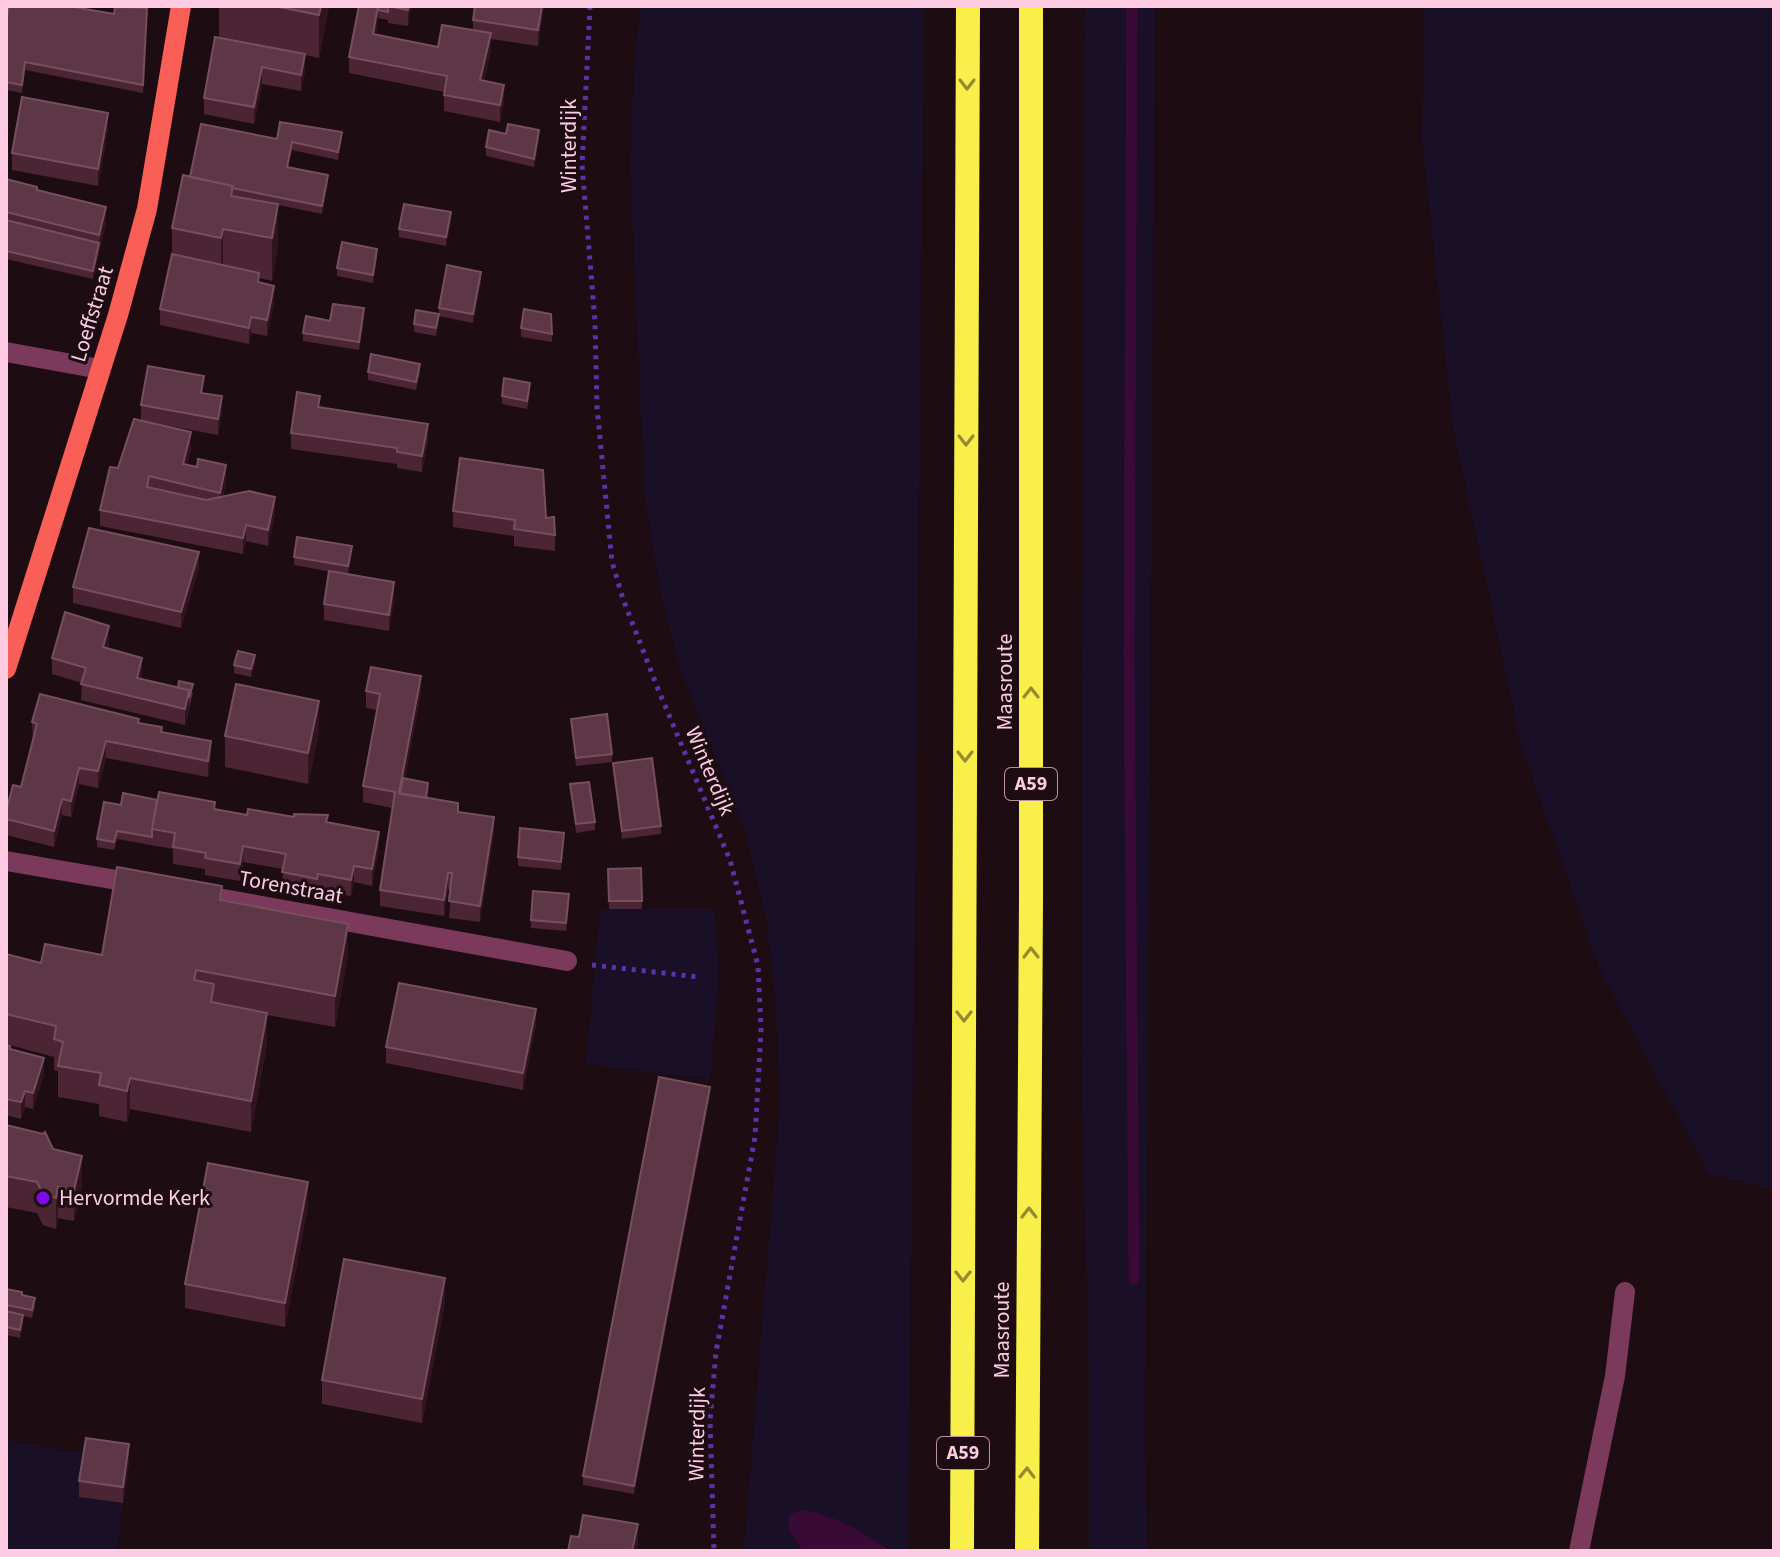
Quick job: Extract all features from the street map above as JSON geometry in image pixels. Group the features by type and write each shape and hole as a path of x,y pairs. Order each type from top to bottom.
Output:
{"highway":[{"name":"Maasroute","path":"962,1551 968,6"},
{"name":"Maasroute","path":"1027,1551 1031,6"}],"main road":[{"name":"Loeffstraat","path":"6,669 12,628 118,315 147,209 181,6"}],"street":[{"path":"6,352 100,369"},
{"name":"Torenstraat","path":"6,861 567,961"},
{"path":"1579,1551 1615,1376 1625,1292"}],"path":[{"name":"Winterdijk","path":"590,6 582,165 596,336 597,407 612,562 658,689 730,860 758,966 761,1031 755,1137 716,1352 710,1421 714,1551"},
{"path":"567,961 698,977"}],"shaded area":[{"path":"641,6 924,6 908,1551 887,1547 823,1514 796,1544 802,1551 744,1551 780,1104 776,1009 767,922 746,834 682,673 662,601 645,499 630,166 635,57"},
{"path":"1085,6 1155,6 1145,1433 1147,1551 1089,1551 1089,1373 1081,1052"},
{"path":"1424,6 1774,6 1774,1189 1709,1174 1600,970 1521,744 1453,427 1422,138"},
{"path":"714,909 719,975 710,1080 586,1064 600,910"},
{"path":"6,1440 86,1454 79,1497 123,1503 117,1551 6,1551"},
{"path":"804,1510 839,1521 891,1551 802,1551 788,1528 790,1514"}],"building":[{"path":"9,6 68,6 114,14 115,7 147,8 143,85 25,62 22,85 6,82 6,21"},
{"path":"274,6 321,6 319,15"},
{"path":"359,6 378,6 373,34 438,47 442,25 491,33 480,80 504,85 500,105 444,95 447,76 349,57"},
{"path":"378,6 388,6 388,12 378,10"},
{"path":"475,6 542,6 538,30 473,20"},
{"path":"215,37 305,54 301,75 262,67 254,107 204,98"},
{"path":"22,97 108,113 98,169 12,153"},
{"path":"280,122 342,132 338,152 292,142 287,167 328,175 322,206 190,177 201,124 277,139"},
{"path":"508,124 539,130 534,159 486,147 489,130 506,134"},
{"path":"183,175 233,186 231,196 278,204 272,238 223,229 221,238 172,228"},
{"path":"6,179 106,207 99,235 6,212"},
{"path":"404,204 451,212 446,237 399,229"},
{"path":"6,220 99,243 93,271 6,251"},
{"path":"342,242 377,249 373,275 337,268"},
{"path":"172,254 259,273 258,282 274,286 267,320 251,317 249,328 160,309"},
{"path":"447,265 481,272 473,314 439,308"},
{"path":"333,304 364,308 359,342 303,333 306,316 330,321"},
{"path":"524,309 551,314 552,334 521,328"},
{"path":"416,310 439,314 436,328 414,324"},
{"path":"371,354 420,364 416,382 368,372"},
{"path":"148,366 204,376 201,393 222,396 218,419 141,405"},
{"path":"504,378 530,383 527,401 502,396"},
{"path":"297,392 320,396 318,407 428,424 422,456 397,452 397,448 291,433"},
{"path":"134,419 191,432 183,464 197,467 198,459 226,465 220,493 149,476 147,487 206,500 249,491 275,497 268,530 246,525 243,538 100,510 110,467 118,468"},
{"path":"460,458 543,470 546,518 554,517 555,535 514,529 515,520 453,511"},
{"path":"89,528 199,552 181,612 73,587"},
{"path":"297,537 352,546 348,566 294,557"},
{"path":"329,571 394,582 389,615 324,604"},
{"path":"65,612 109,626 103,647 142,658 137,678 189,690 185,709 81,684 86,668 52,658"},
{"path":"238,651 255,655 251,669 234,665"},
{"path":"371,667 421,676 399,793 458,803 458,812 494,817 480,906 449,901 452,873 448,873 444,900 380,890 395,792 363,786 380,694 366,691"},
{"path":"179,681 193,684 189,698 189,690 178,688"},
{"path":"236,684 319,701 308,753 225,736"},
{"path":"40,694 139,719 138,723 162,727 161,732 211,741 208,761 106,741 98,771 79,768 71,801 62,799 54,831 6,819 13,785 21,787 37,724 32,722"},
{"path":"607,714 612,754 576,758 571,719"},
{"path":"652,758 661,826 622,831 613,763"},
{"path":"403,778 428,783 426,798 400,794"},
{"path":"589,782 595,822 576,824 570,784"},
{"path":"159,792 215,802 214,809 247,815 248,809 294,817 294,814 328,815 326,822 379,832 372,869 354,866 351,880 318,874 317,879 282,872 286,854 243,846 240,864 205,858 206,853 173,847 175,833 152,829"},
{"path":"123,793 157,800 152,837 117,831 114,842 97,839 104,802 121,805"},
{"path":"520,828 564,833 561,862 518,857"},
{"path":"117,867 222,886 220,900 348,924 335,996 196,970 194,980 214,984 211,1002 267,1013 251,1101 130,1078 127,1091 99,1085 101,1073 58,1066 63,1042 54,1039 56,1026 6,1014 6,954 41,963 45,944 102,955"},
{"path":"641,868 642,901 609,901 608,869"},
{"path":"533,891 569,894 566,923 531,920"},
{"path":"399,983 536,1009 523,1073 386,1047"},
{"path":"6,1045 10,1049 44,1058 33,1093 25,1091 21,1102 6,1099"},
{"path":"659,1077 710,1087 634,1486 583,1476"},
{"path":"6,1125 45,1132 53,1149 82,1156 74,1190 58,1187 56,1198 43,1194 37,1182 6,1176"},
{"path":"208,1163 308,1182 285,1303 185,1284"},
{"path":"344,1259 445,1278 422,1399 322,1380"},
{"path":"6,1289 35,1298 32,1310 6,1305"},
{"path":"6,1311 23,1315 20,1330 7,1327 6,1334"},
{"path":"86,1438 129,1444 123,1487 79,1481"},
{"path":"583,1515 638,1524 632,1551 568,1551 571,1536 579,1537"}],"waterway":[{"path":"1132,6 1129,655 1134,1279"}],"place":[{"name":"Hervormde Kerk","path":"43,1198"}]}
